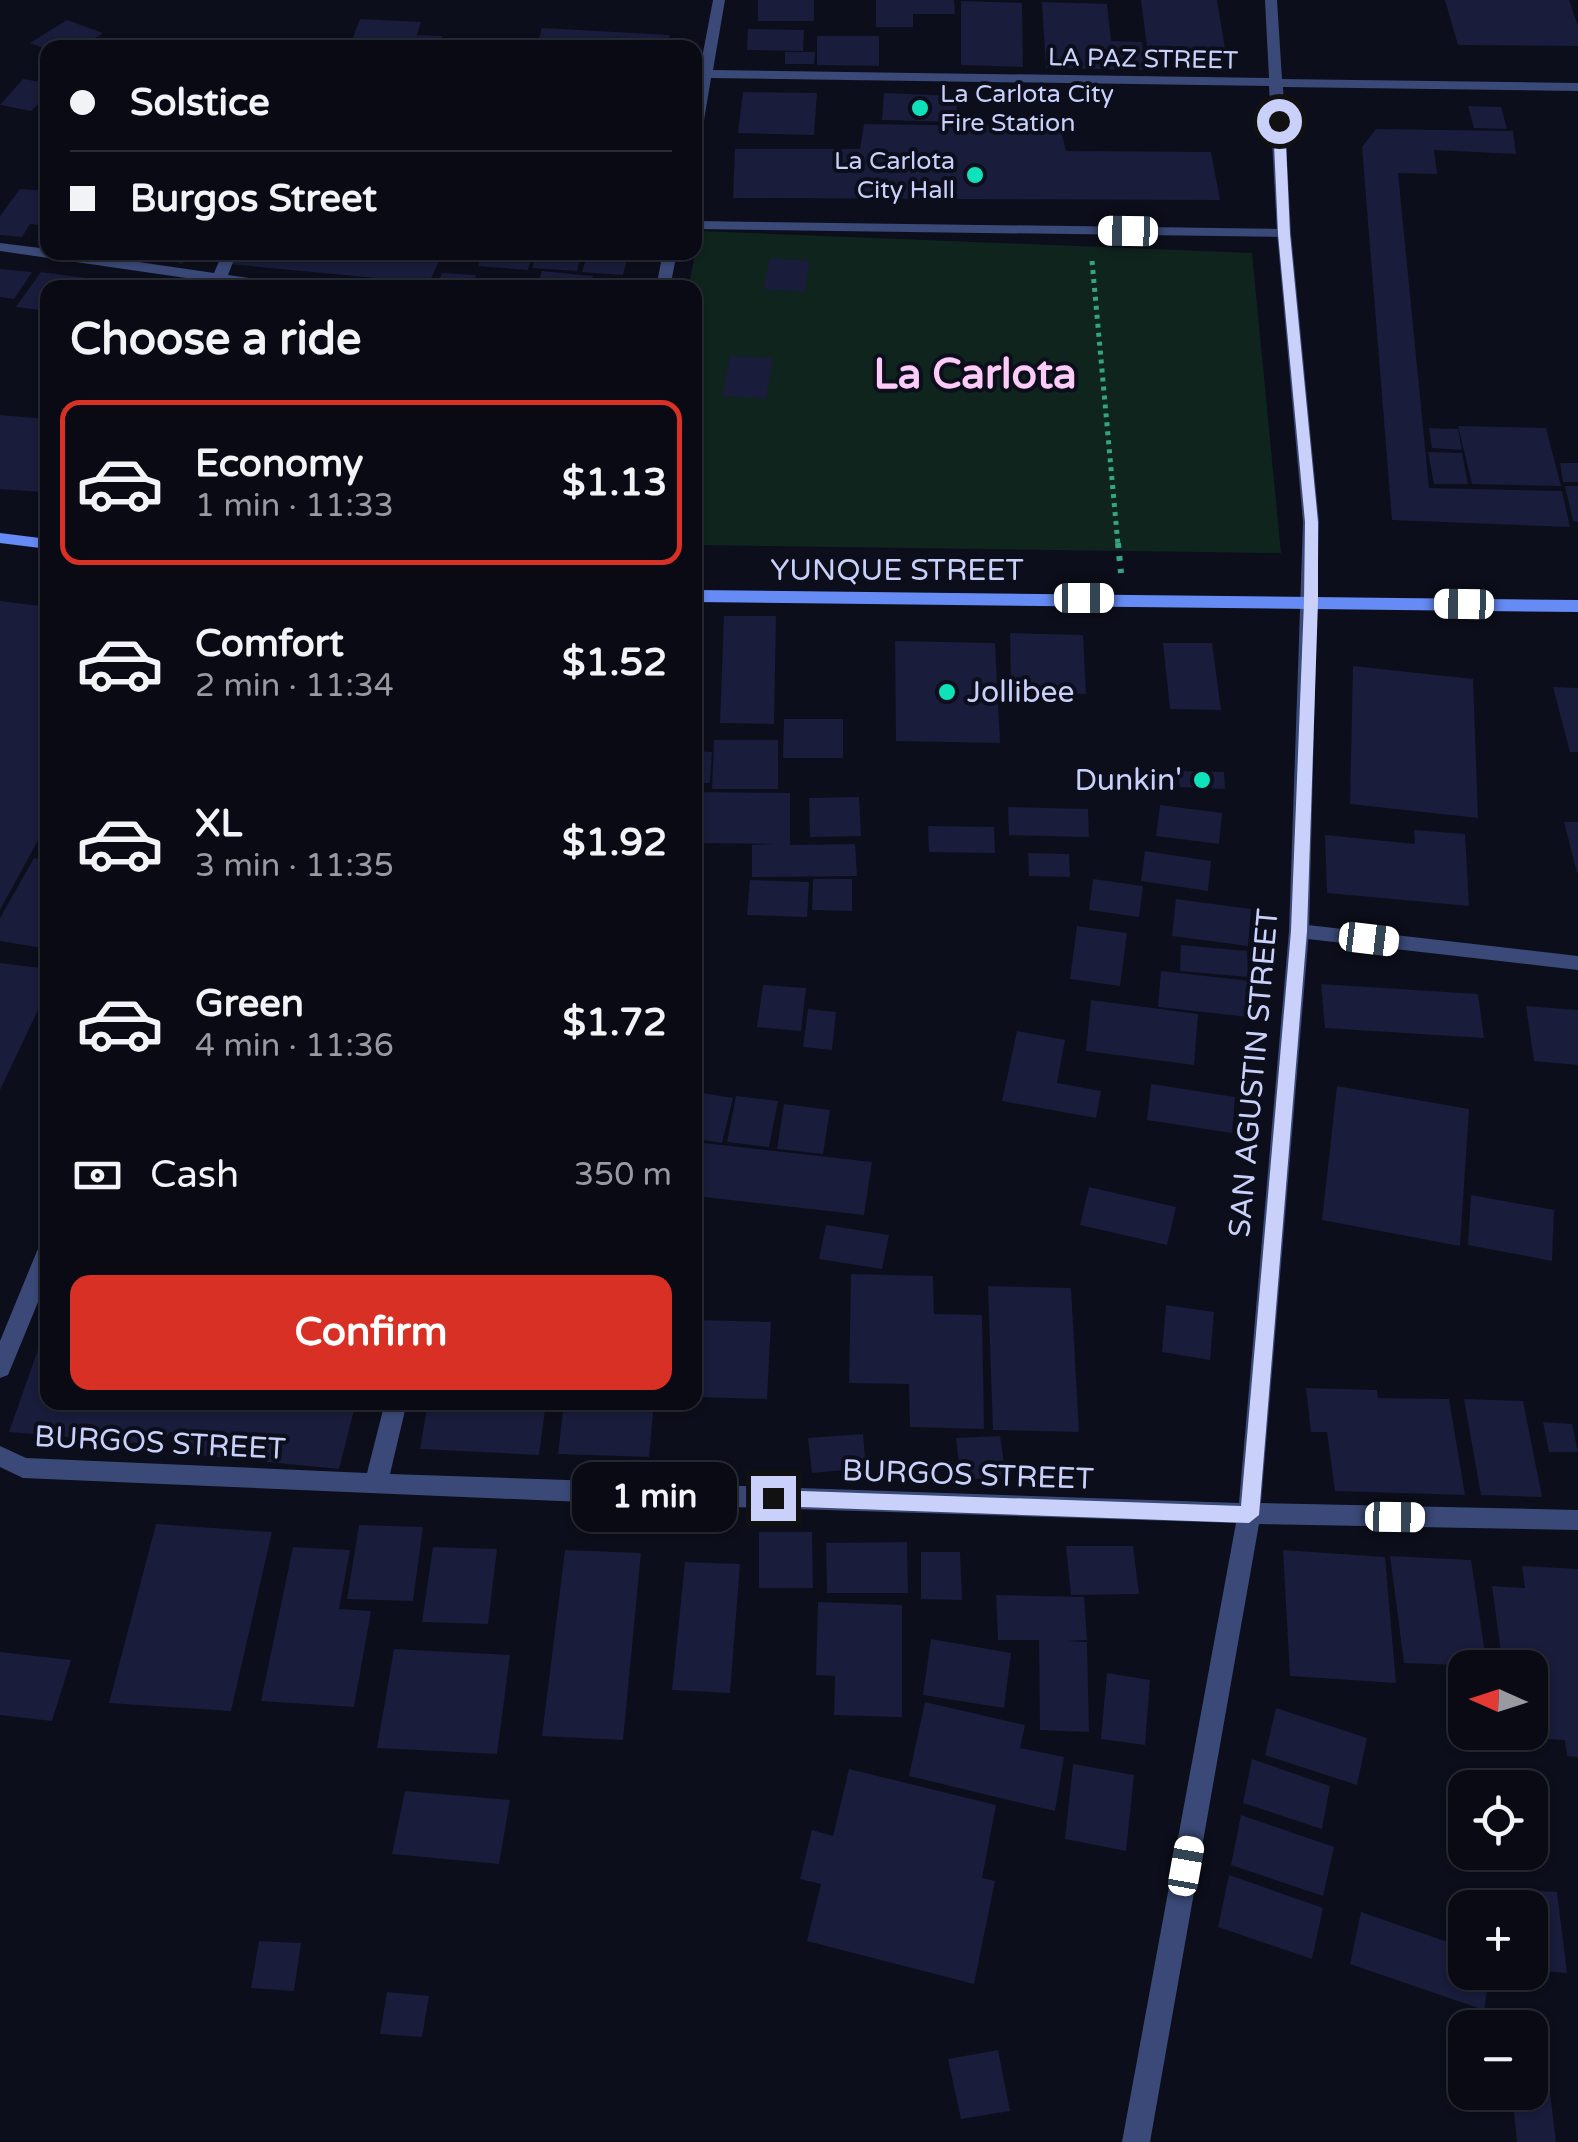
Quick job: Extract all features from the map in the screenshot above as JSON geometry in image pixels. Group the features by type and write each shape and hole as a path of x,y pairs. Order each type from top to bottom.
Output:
{"main road":[{"path":"0,538 40,543"},
{"name":"YUNQUE STREET","path":"702,596 1578,606"}],"street":[{"path":"702,98 719,0"},
{"name":"SAN AGUSTIN STREET","path":"1136,2142 1249,1515 1299,931 1311,522 1284,234 1271,0"},
{"name":"LA PAZ STREET","path":"707,74 1578,87"},
{"path":"702,225 1284,234"},
{"path":"0,247 40,253"},
{"path":"92,260 233,280"},
{"path":"219,278 227,260"},
{"path":"1299,931 1578,963"},
{"path":"0,1368 40,1271"},
{"path":"376,1484 394,1410"},
{"name":"BURGOS STREET","path":"0,1456 23,1468 376,1484 1249,1515 1578,1520"}],"path":[{"path":"1090,231 1123,599"}],"green space":[{"path":"702,231 1252,253 1281,553 702,545 702,280 690,280 694,260 702,260"}],"building":[{"path":"758,0 814,0 814,21 758,21"},
{"path":"876,0 954,0 955,14 913,14 913,27 876,27"},
{"path":"1141,0 1217,0 1226,55 1148,54"},
{"path":"1445,0 1569,0 1578,26 1578,46 1458,45"},
{"path":"961,1 1022,3 1023,67 961,65"},
{"path":"1042,2 1107,4 1111,41 1142,42 1145,70 1046,68"},
{"path":"360,19 421,22 417,35 442,36 441,40 352,40"},
{"path":"67,20 103,33 92,40 40,40 40,47 30,43"},
{"path":"542,28 670,35 668,40 538,40"},
{"path":"748,29 804,30 803,51 747,50"},
{"path":"817,36 879,36 879,66 817,65"},
{"path":"785,52 815,52 814,64 785,64"},
{"path":"23,79 40,82 40,102 31,111 0,105"},
{"path":"743,92 817,93 814,135 738,133"},
{"name":"La Carlota City Fire Station","path":"884,93 957,96 956,122 882,120"},
{"path":"1468,106 1501,107 1507,129 1474,128"},
{"name":"La Carlota City Hall","path":"864,124 1060,127 1066,151 1211,152 1220,200 733,198 735,149 860,149"},
{"path":"1376,129 1513,131 1516,154 1434,150 1437,174 1398,173 1429,488 1562,491 1570,527 1392,520 1362,147"},
{"path":"20,189 40,190 40,225 30,224 22,237 0,235 0,216"},
{"path":"770,258 810,261 804,292 763,289"},
{"path":"231,260 439,260 430,280 229,264"},
{"path":"480,260 531,260 528,270 478,266"},
{"path":"534,260 580,260 577,271 532,268"},
{"path":"586,260 627,260 623,275 582,272"},
{"path":"0,269 32,272 14,299 0,297"},
{"path":"542,271 593,276 592,280 539,280"},
{"path":"41,272 93,279 40,280 40,310 16,307"},
{"path":"442,273 476,275 474,280 440,280"},
{"path":"730,356 773,358 766,399 722,396"},
{"path":"0,415 40,418 40,492 0,489"},
{"path":"1458,426 1546,428 1561,486 1472,484"},
{"path":"1429,428 1458,429 1462,450 1432,448"},
{"path":"1428,452 1462,453 1468,484 1434,484"},
{"path":"1560,463 1578,463 1578,482 1563,482"},
{"path":"1565,486 1578,486 1578,522 1573,521"},
{"path":"0,601 40,606 40,837 0,910"},
{"path":"724,616 776,616 774,724 720,723"},
{"path":"1010,633 1083,635 1086,694 1011,692"},
{"name":"Jollibee","path":"895,641 995,643 1000,743 896,741"},
{"path":"1163,643 1212,643 1221,710 1170,709"},
{"path":"1353,666 1473,679 1478,818 1350,804"},
{"path":"1553,687 1578,688 1578,752 1570,752"},
{"path":"784,719 843,719 843,758 783,758"},
{"path":"714,740 778,740 778,789 712,789"},
{"path":"702,751 712,752 710,783 702,783"},
{"name":"Dunkin'","path":"1178,771 1224,772 1225,789 1180,787"},
{"path":"702,792 790,793 790,845 855,844 857,876 752,877 752,845 775,844 702,843"},
{"path":"859,797 861,836 810,837 809,798"},
{"path":"1160,805 1222,813 1219,844 1156,836"},
{"path":"1008,807 1088,809 1089,837 1009,835"},
{"path":"1564,822 1578,822 1578,873 1577,873"},
{"path":"928,826 994,827 995,853 929,852"},
{"path":"1414,830 1465,834 1469,906 1327,893 1325,835 1415,844"},
{"path":"1145,851 1211,861 1208,891 1141,881"},
{"path":"1028,853 1069,854 1070,877 1029,876"},
{"path":"34,858 40,859 40,948 0,941 0,918"},
{"path":"813,879 852,879 852,911 812,910"},
{"path":"1093,879 1143,886 1139,917 1089,910"},
{"path":"750,880 809,882 807,917 747,915"},
{"path":"1176,899 1251,909 1248,946 1172,936"},
{"path":"1077,926 1127,933 1120,986 1070,979"},
{"path":"1181,945 1247,951 1248,977 1180,971"},
{"path":"0,963 40,968 40,1006 0,1090"},
{"path":"1161,971 1250,981 1248,1017 1158,1007"},
{"path":"1321,984 1478,994 1484,1038 1325,1028"},
{"path":"763,985 806,988 801,1031 757,1027"},
{"path":"1091,1000 1198,1014 1194,1065 1086,1051"},
{"path":"1526,1006 1578,1010 1578,1065 1534,1061"},
{"path":"808,1009 836,1012 832,1050 803,1047"},
{"path":"1017,1031 1065,1040 1057,1083 1101,1091 1096,1118 1002,1101"},
{"path":"1151,1084 1235,1097 1232,1133 1147,1120"},
{"path":"1337,1086 1469,1109 1460,1246 1322,1220"},
{"path":"702,1093 733,1098 722,1143 702,1140"},
{"path":"736,1096 778,1101 769,1147 727,1142"},
{"path":"784,1104 830,1110 823,1154 777,1149"},
{"path":"702,1143 872,1162 864,1215 702,1197"},
{"path":"1089,1187 1176,1207 1167,1245 1080,1225"},
{"path":"1471,1195 1554,1210 1552,1261 1468,1245"},
{"path":"826,1225 889,1235 882,1269 819,1259"},
{"path":"851,1274 933,1276 934,1314 982,1315 984,1429 910,1427 909,1384 849,1383"},
{"path":"988,1286 1071,1288 1079,1432 993,1430"},
{"path":"1166,1305 1214,1312 1210,1360 1162,1352"},
{"path":"702,1320 771,1322 767,1399 702,1397"},
{"path":"40,1344 40,1410 354,1410 339,1469 186,1454 192,1433 170,1432 160,1445 9,1432"},
{"path":"1306,1388 1377,1390 1378,1398 1449,1399 1465,1495 1335,1491 1327,1432 1311,1432"},
{"path":"1464,1399 1523,1401 1542,1497 1481,1495"},
{"path":"427,1410 545,1410 539,1455 420,1449"},
{"path":"563,1410 653,1410 649,1457 558,1454"},
{"path":"1543,1422 1572,1424 1578,1452 1549,1452"},
{"path":"863,1434 866,1468 812,1473 808,1438"},
{"path":"1000,1436 1006,1477 961,1480 956,1438"},
{"path":"156,1524 272,1532 231,1711 109,1703"},
{"path":"359,1525 423,1527 413,1601 347,1599"},
{"path":"759,1532 812,1532 813,1588 759,1588"},
{"path":"907,1542 908,1593 827,1593 826,1543"},
{"path":"1066,1546 1133,1546 1139,1594 1071,1595"},
{"path":"293,1547 350,1550 339,1609 371,1611 354,1707 261,1701"},
{"path":"433,1547 497,1549 488,1624 422,1622"},
{"path":"565,1550 641,1553 623,1740 542,1736"},
{"path":"1283,1550 1385,1557 1396,1683 1290,1676"},
{"path":"921,1552 960,1552 962,1600 921,1599"},
{"path":"1390,1556 1471,1560 1485,1650 1448,1650 1448,1665 1404,1663"},
{"path":"685,1562 740,1564 730,1693 672,1690"},
{"path":"1522,1566 1578,1569 1578,1757 1567,1756 1565,1740 1548,1739 1548,1650 1501,1650 1492,1586 1525,1588"},
{"path":"996,1595 1084,1597 1087,1640 1067,1641 1087,1642 1089,1732 1040,1730 1039,1640 998,1640"},
{"path":"818,1602 902,1605 902,1717 834,1715 835,1676 816,1675"},
{"path":"931,1639 1011,1653 1004,1708 923,1695"},
{"path":"394,1649 510,1655 497,1754 377,1748"},
{"path":"0,1652 71,1660 52,1721 0,1715"},
{"path":"1107,1673 1150,1680 1145,1745 1101,1739"},
{"path":"925,1702 1025,1725 1020,1748 1064,1757 1055,1811 909,1776"},
{"path":"1276,1708 1367,1738 1357,1785 1265,1755"},
{"path":"1252,1759 1330,1786 1322,1829 1243,1803"},
{"path":"1073,1764 1134,1775 1126,1851 1065,1839"},
{"path":"849,1769 996,1805 982,1878 995,1881 974,1984 807,1941 821,1884 800,1879 812,1830 833,1836"},
{"path":"405,1791 510,1800 499,1864 392,1854"},
{"path":"1241,1815 1334,1847 1323,1896 1231,1865"},
{"path":"1229,1875 1323,1908 1312,1959 1218,1927"},
{"path":"1548,1891 1557,1892 1567,1973 1548,1971"},
{"path":"1361,1912 1448,1942 1448,1990 1487,1990 1484,2010 1350,1964"},
{"path":"259,1941 301,1943 294,1991 251,1988"},
{"path":"387,1992 429,1996 422,2037 380,2034"},
{"path":"998,2050 1010,2111 961,2119 948,2059"},
{"path":"1548,2076 1556,2142 1517,2142 1514,2110 1548,2110"}],"place":[{"name":"La Carlota City Fire Station","path":"920,108"},
{"name":"La Carlota City Hall","path":"975,175"},
{"name":"Jollibee","path":"947,692"},
{"name":"Dunkin'","path":"1202,780"}],"district":[{"name":"La Carlota","path":"975,374"}],"route":[{"path":"773,1498 1249,1515 1299,931 1311,602 1311,522 1284,234 1279,121"}]}
